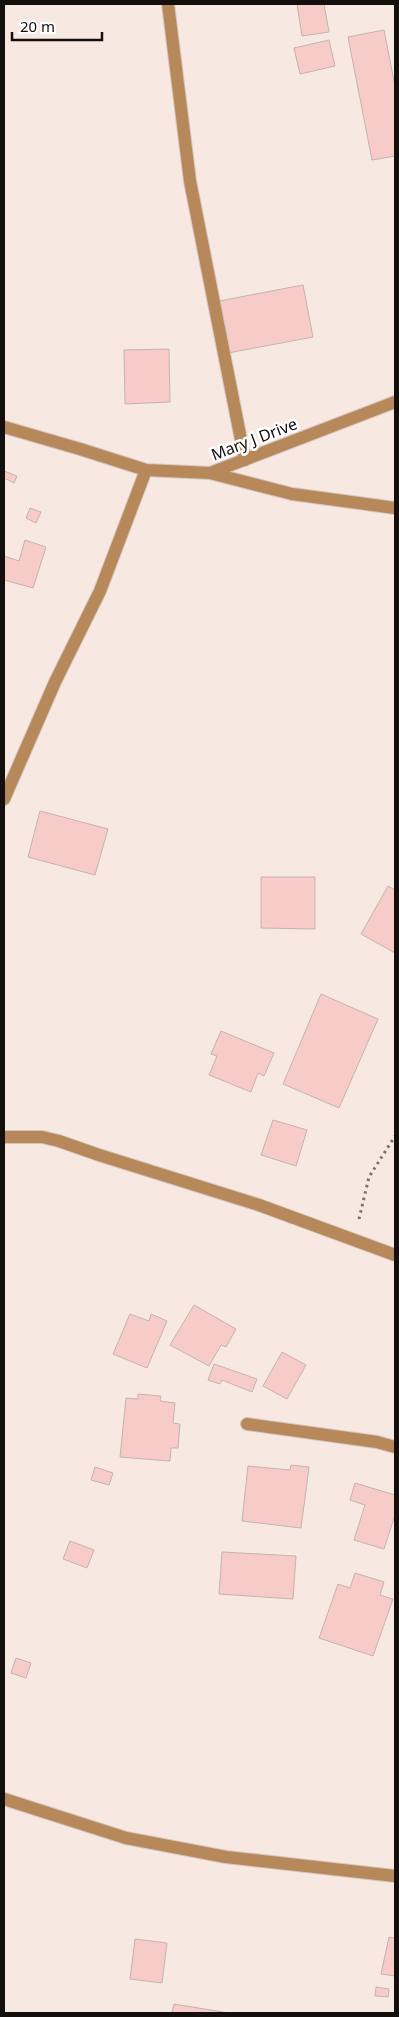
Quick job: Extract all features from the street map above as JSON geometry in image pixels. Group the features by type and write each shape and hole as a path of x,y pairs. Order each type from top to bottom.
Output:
{"street":[{"path":"168,4 190,182 245,460"},
{"name":"Mary J Drive","path":"4,427 146,470 210,473 395,402"},
{"path":"4,799 54,682 100,591 146,470"},
{"path":"210,473 292,494 395,508"},
{"path":"4,1137 34,1136 60,1141 99,1155 258,1204 395,1255"},
{"path":"247,1424 377,1442 395,1447"},
{"path":"4,1800 126,1838 226,1858 395,1876"}],"path":[{"path":"354,1240 369,1177 395,1136"}],"building":[{"path":"297,4 324,4 329,32 302,36"},
{"path":"384,30 395,86 395,156 372,160 348,37"},
{"path":"329,40 335,66 300,74 294,48"},
{"path":"303,285 313,337 228,353 219,301"},
{"path":"169,349 170,402 125,404 124,350"},
{"path":"4,471 17,476 14,483 4,478"},
{"path":"30,508 41,512 36,523 26,518"},
{"path":"25,540 46,547 33,588 4,580 4,556 19,561"},
{"path":"40,811 108,829 95,875 28,857"},
{"path":"261,877 315,877 315,929 261,928"},
{"path":"388,886 395,890 395,953 361,934"},
{"path":"321,994 378,1019 339,1108 283,1084"},
{"path":"221,1031 274,1053 264,1076 258,1073 251,1092 209,1075 217,1056 211,1054"},
{"path":"273,1120 307,1130 296,1166 261,1155"},
{"path":"194,1305 236,1329 226,1347 221,1345 209,1366 170,1345"},
{"path":"130,1314 149,1321 151,1314 167,1321 147,1368 113,1354"},
{"path":"282,1352 306,1365 287,1399 263,1386"},
{"path":"214,1364 257,1379 252,1392 222,1380 220,1384 208,1380"},
{"path":"138,1394 161,1396 160,1401 175,1403 173,1423 180,1424 178,1448 171,1448 170,1461 120,1457 126,1398 138,1399"},
{"path":"291,1465 309,1467 301,1528 242,1521 248,1466 290,1470"},
{"path":"95,1467 113,1473 109,1485 91,1480"},
{"path":"355,1483 395,1495 395,1515 384,1549 354,1540 365,1505 350,1500"},
{"path":"70,1541 94,1550 87,1568 63,1559"},
{"path":"222,1552 296,1556 293,1599 219,1594"},
{"path":"355,1573 384,1582 380,1595 393,1599 373,1656 319,1638 338,1584 350,1588"},
{"path":"16,1658 31,1663 26,1678 11,1673"},
{"path":"389,1937 395,1938 395,1976 381,1974"},
{"path":"135,1939 167,1943 162,1983 130,1979"},
{"path":"376,1987 389,1989 388,1997 375,1996"},
{"path":"174,2004 229,2013 172,2013"}]}
